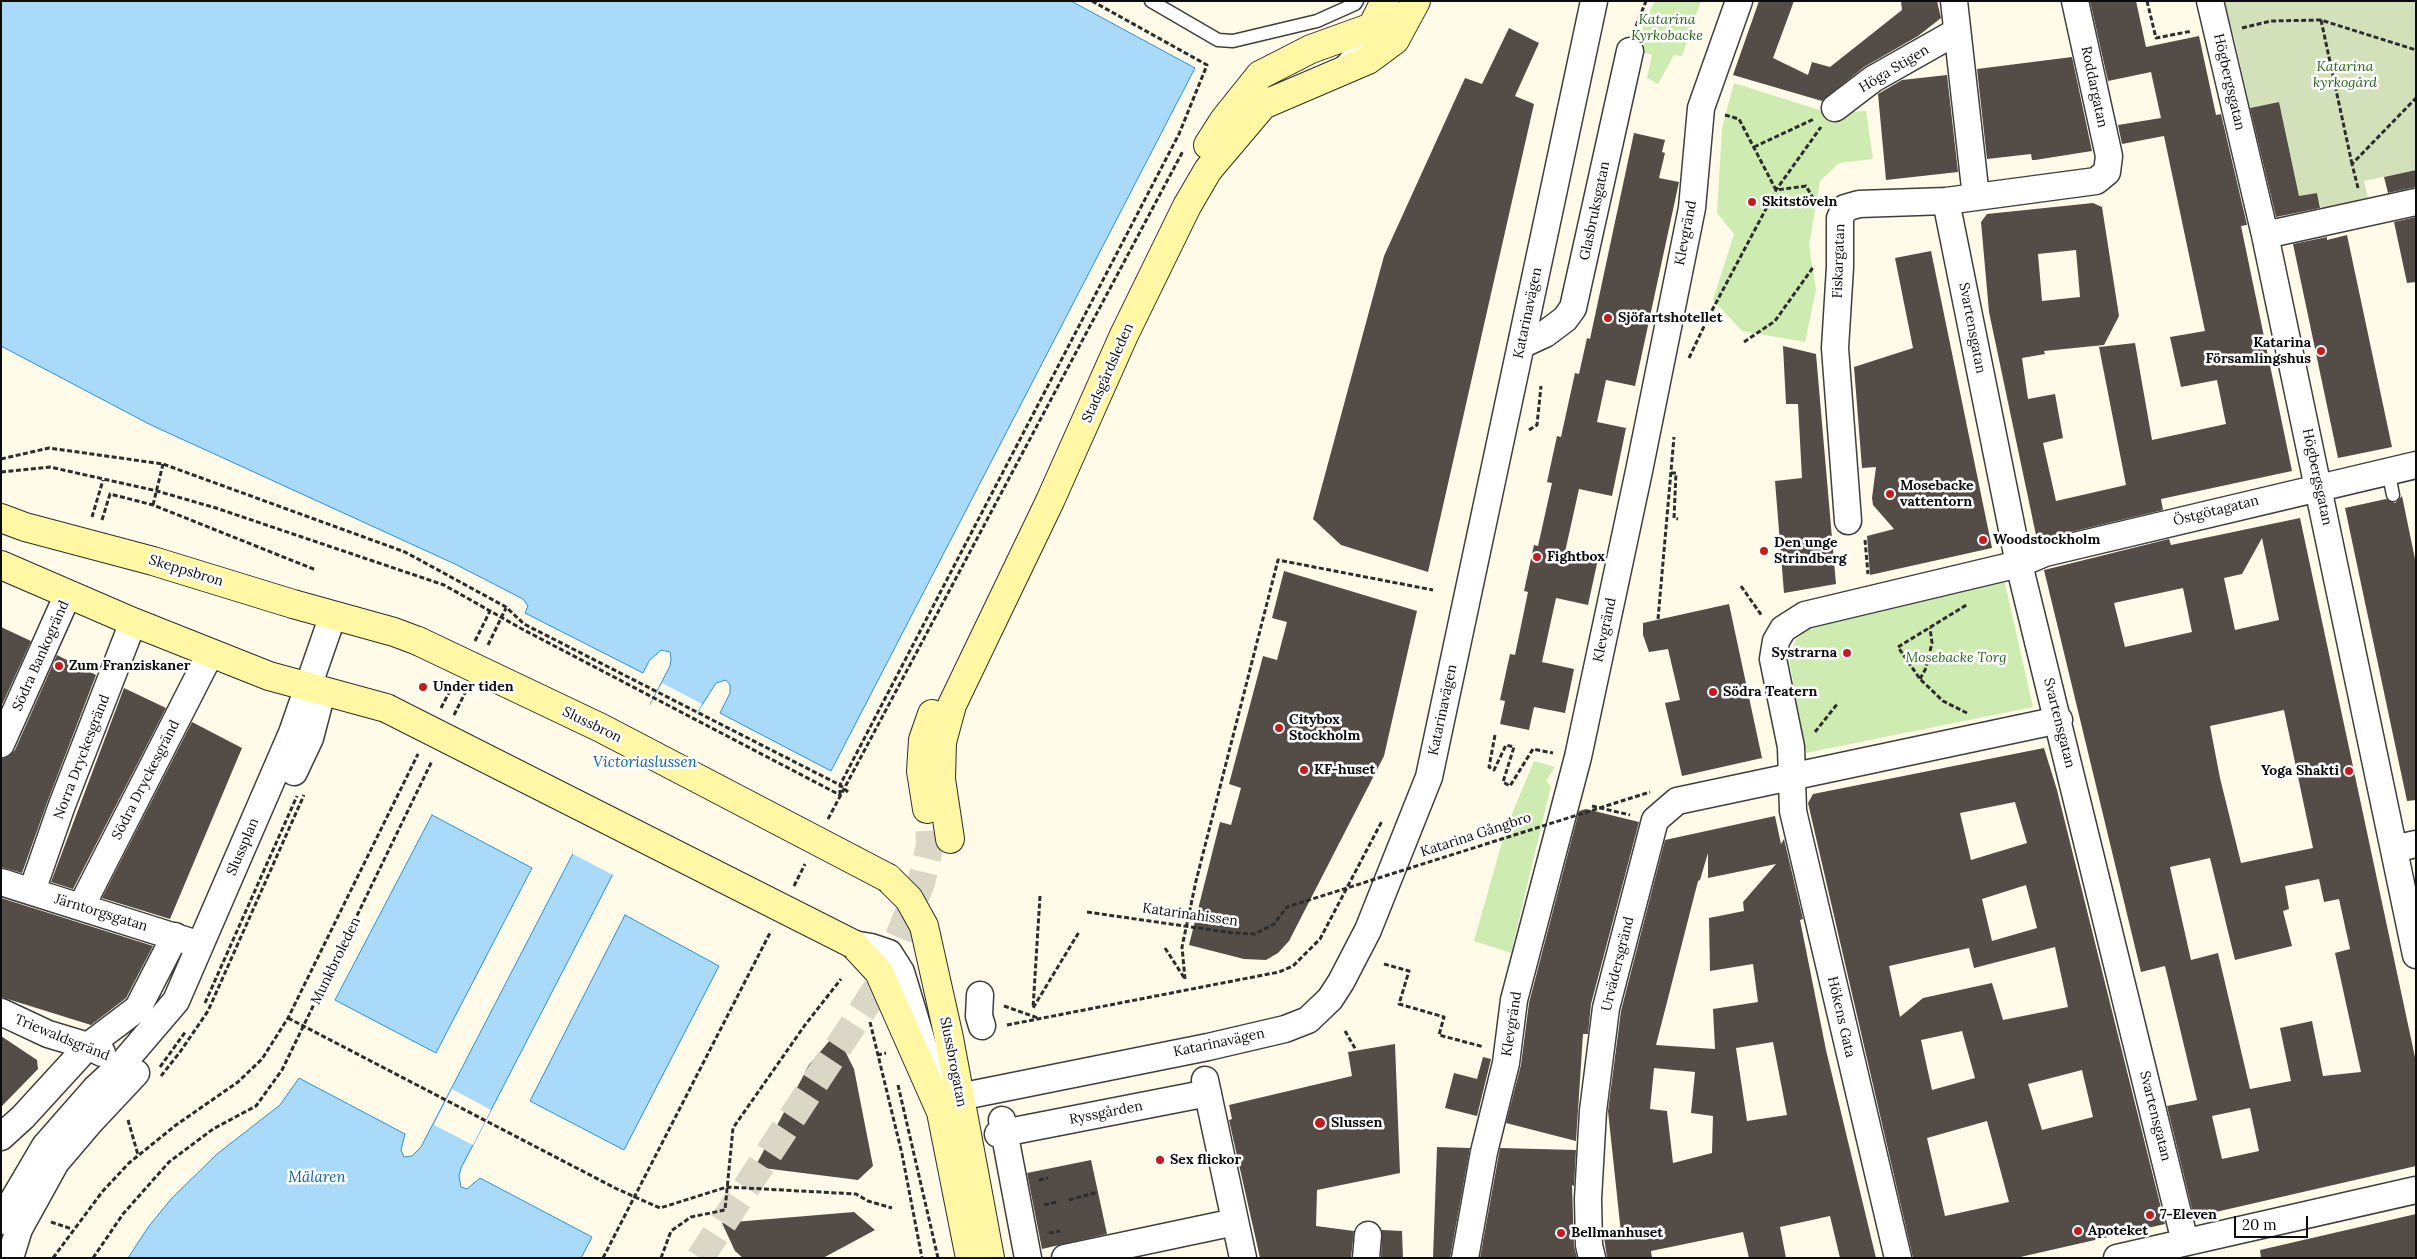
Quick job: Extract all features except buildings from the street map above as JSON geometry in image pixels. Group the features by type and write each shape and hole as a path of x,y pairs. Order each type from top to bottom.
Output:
{"street":[{"path":"1372,28 1385,1"},
{"name":"Stadsgårdsleden","path":"1372,28 1311,49 1299,73 1263,106 1208,170 1187,206 1124,335 1050,501 952,705 942,742 939,831 921,771 923,740 938,698 1042,493 1186,179 1224,120 1260,75 1299,73 1368,60 1395,40 1416,1"},
{"name":"Katarinavägen","path":"950,1105 1285,1029 1308,1020 1330,999 1365,936 1429,777 1594,1"},
{"name":"Klevgränd","path":"1465,1258 1484,1152 1508,1053 1514,1000 1578,757 1692,208 1701,108 1738,1"},
{"path":"1954,1 1956,32 1964,73 1976,197"},
{"name":"Roddargatan","path":"2076,1 2109,156 2107,172"},
{"name":"Högbergsgatan","path":"2210,1 2266,235 2318,486 2405,846 2414,938"},
{"name":"Höga Stigen","path":"1835,108 1873,79 1956,32"},
{"name":"Glasbruksgatan","path":"1521,345 1545,334 1565,319 1573,308 1630,51"},
{"name":"Fiskargatan","path":"1848,521 1835,348 1840,267 1840,218 1845,208 1859,204 1946,201 2096,181 2107,172"},
{"name":"Svartensgatan","path":"1946,201 2019,564 2059,720 2185,1242"},
{"path":"2266,235 2416,202"},
{"name":"Östgötagatan","path":"2019,564 2045,553 2318,486 2391,482 2416,465"},
{"name":"Skeppsbron","path":"1,518 26,527 153,561 370,625"},
{"path":"2019,564 1806,615 1784,629 1776,641 1773,659 1790,747 1793,776 2059,720"},
{"path":"1,565 210,654 291,683 323,690"},
{"name":"Södra Bankogränd","path":"1,744 68,594"},
{"name":"Slussplan","path":"10,1258 19,1229 56,1162 91,1121 142,1067 188,1007 310,738 323,690 333,615"},
{"name":"Norra Dryckesgränd","path":"32,891 62,805 133,622"},
{"name":"Slussbron","path":"370,625 418,641 601,728 888,878"},
{"name":"Södra Dryckesgränd","path":"81,907 210,654"},
{"name":"Slussbrogatan","path":"323,690 386,708 853,944 879,972 950,1105 990,1258"},
{"name":"Slussplan","path":"123,1063 176,1000 292,733 323,690"},
{"name":"Urvädersgränd","path":"1592,1258 1589,1245 1588,1199 1593,1120 1606,1008 1655,820 1676,801 1793,776"},
{"name":"Hökens Gata","path":"1793,776 1793,811 1898,1258"},
{"name":"Slussbrogatan","path":"888,878 909,900 924,926 949,1038 950,1105 970,1258"},
{"name":"Järntorgsgatan","path":"1,882 200,945"},
{"path":"1,1136 23,1117 88,1046 138,1008 174,936"},
{"name":"Triewaldsgränd","path":"1,1012 48,1034 88,1046 123,1063"},
{"path":"1,1221 45,1146 95,1089 123,1063"},
{"name":"Ryssgården","path":"1028,1258 1001,1129 1206,1086 1242,1253"},
{"path":"2117,1258 2416,1190"},
{"path":"1065,1258 1126,1250 1235,1222"}],"lane":[{"path":"1151,1 1218,40 1233,41 1317,21 1355,4 1356,1"},
{"path":"1299,73 1372,28"}],"path":[{"path":"840,795 840,785 1180,134 1207,65 1092,1"},
{"path":"2148,1 2156,38 2184,33"},
{"path":"2320,20 2363,213"},
{"path":"2218,33 2271,22 2320,20 2416,50"},
{"path":"2352,164 2416,98"},
{"path":"1754,147 1794,131 1835,108"},
{"path":"1688,360 1709,316 1776,190 1835,108"},
{"path":"1720,114 1739,119 1776,190"},
{"path":"825,825 1186,145"},
{"path":"1776,190 1806,186 1817,205"},
{"path":"1744,342 1775,321 1814,266 1840,267"},
{"path":"1658,619 1675,431"},
{"path":"1,459 49,448 163,464 405,552 506,607 524,624 840,785 848,792"},
{"path":"153,505 163,464"},
{"path":"1,472 50,466 103,480 157,491 216,508 444,585 522,629 840,795"},
{"path":"1671,473 1676,473 1674,518 1678,519"},
{"path":"90,523 103,480"},
{"path":"100,526 110,494 153,505 316,570"},
{"path":"1865,540 1868,576"},
{"path":"1165,948 1185,979 1182,947 1196,881 1278,560 1317,566 1433,590"},
{"path":"1741,586 1757,605"},
{"path":"1969,604 1898,647 1920,679 1943,701 1964,712 1974,713"},
{"path":"484,652 506,607"},
{"path":"472,646 490,611"},
{"path":"1920,679 1926,668 1932,643 1930,628"},
{"path":"437,716 454,681"},
{"path":"450,723 467,687"},
{"path":"1495,735 1489,767 1494,770 1506,745 1514,747 1503,782 1510,786 1533,749 1578,757"},
{"path":"53,1258 72,1229 102,1192 138,1155 176,1125 238,1082 262,1059 288,1018 419,752"},
{"name":"Munkbroleden","path":"93,1258 124,1214 169,1162 213,1129 256,1106 282,1070 305,1027 433,758"},
{"path":"156,1082 180,1052 208,1011 220,988 306,790"},
{"name":"Katarina Gångbro","path":"1309,900 1650,792"},
{"path":"1586,805 1632,815"},
{"path":"982,1023 1188,991 1279,972 1293,966 1320,939 1385,815"},
{"path":"793,887 807,861"},
{"path":"1040,896 1033,1008 1079,932"},
{"name":"Katarinahissen","path":"1087,912 1233,933 1255,934 1274,924 1287,907 1309,900"},
{"path":"603,1258 775,923"},
{"path":"1384,964 1409,971 1399,1004 1444,1017 1439,1035 1508,1053"},
{"path":"661,1258 671,1230 691,1217 725,1210 733,1128 800,1032 842,978"},
{"path":"869,1017 902,1154 922,1258"},
{"path":"288,1018 634,1198 660,1208 728,1187 856,1194 868,1201 892,1208"},
{"path":"1345,1031 1356,1050"},
{"path":"896,1076 938,1258"},
{"path":"130,1113 128,1119 138,1155"},
{"path":"1069,1200 1098,1192"},
{"path":"47,1220 72,1229"}],"green space":[{"name":"Katarina Kyrkobacke","path":"1655,1 1701,1 1682,56 1674,55 1658,84 1647,78 1652,55 1636,50 1645,20"},
{"name":"Katarina kyrkogård","path":"2224,1 2416,1 2416,170 2364,181 2368,198 2321,209 2317,193 2299,196 2279,102 2250,108"},
{"path":"1734,83 1829,113 1866,111 1873,159 1839,163 1820,181 1809,245 1816,290 1805,342 1742,331 1713,300 1734,234 1717,213 1722,128"},
{"name":"Mosebacke Torg","path":"2004,579 2033,707 1806,753 1789,659 1796,639 1811,627"},
{"path":"1534,761 1555,767 1546,781 1551,786 1511,953 1474,941 1506,828"}],"water":[{"path":"1,1 1071,1 1195,68 831,771 720,713 730,693 730,685 726,680 716,683 693,719 461,1168 459,1176 461,1187 467,1189 480,1178 592,1237 581,1258 128,1258 149,1226 172,1198 217,1154 280,1105 299,1078 405,1134 401,1150 404,1157 412,1156 421,1147 670,666 671,659 670,652 661,650 649,661 643,673 525,613 528,606 523,599 455,564 151,425 1,346"},
{"path":"432,815 532,868 436,1053 335,1000"},
{"path":"625,915 719,966 624,1150 530,1101"}],"pier":[{"path":"662,683 702,704 615,876 571,853 647,705 650,705"},
{"path":"452,1089 491,1110 473,1145 434,1125"}],"tunnel":[{"path":"700,1258 879,985 921,883 930,845 929,823"}],"place":[{"name":"Skitstöveln","path":"1752,202"},
{"name":"Sjöfartshotellet","path":"1608,318"},
{"name":"Katarina Församlingshus","path":"2321,351"},
{"name":"Mosebacke vattentorn","path":"1890,494"},
{"name":"Woodstockholm","path":"1983,540"},
{"name":"Den unge Strindberg","path":"1764,551"},
{"name":"Fightbox","path":"1537,557"},
{"name":"Systrarna","path":"1847,653"},
{"name":"Zum Franziskaner","path":"59,666"},
{"name":"Under tiden","path":"423,687"},
{"name":"Södra Teatern","path":"1713,692"},
{"name":"Citybox Stockholm","path":"1279,728"},
{"name":"KF-huset","path":"1304,770"},
{"name":"Yoga Shakti","path":"2349,771"},
{"name":"Slussen","path":"1320,1123"},
{"name":"Sex flickor","path":"1160,1160"},
{"name":"7-Eleven","path":"2150,1215"},
{"name":"Apoteket","path":"2078,1231"},
{"name":"Bellmanhuset","path":"1561,1233"}],"water label":[{"name":"Victoriaslussen","path":"645,763"},
{"name":"Mälaren","path":"317,1178"}]}
